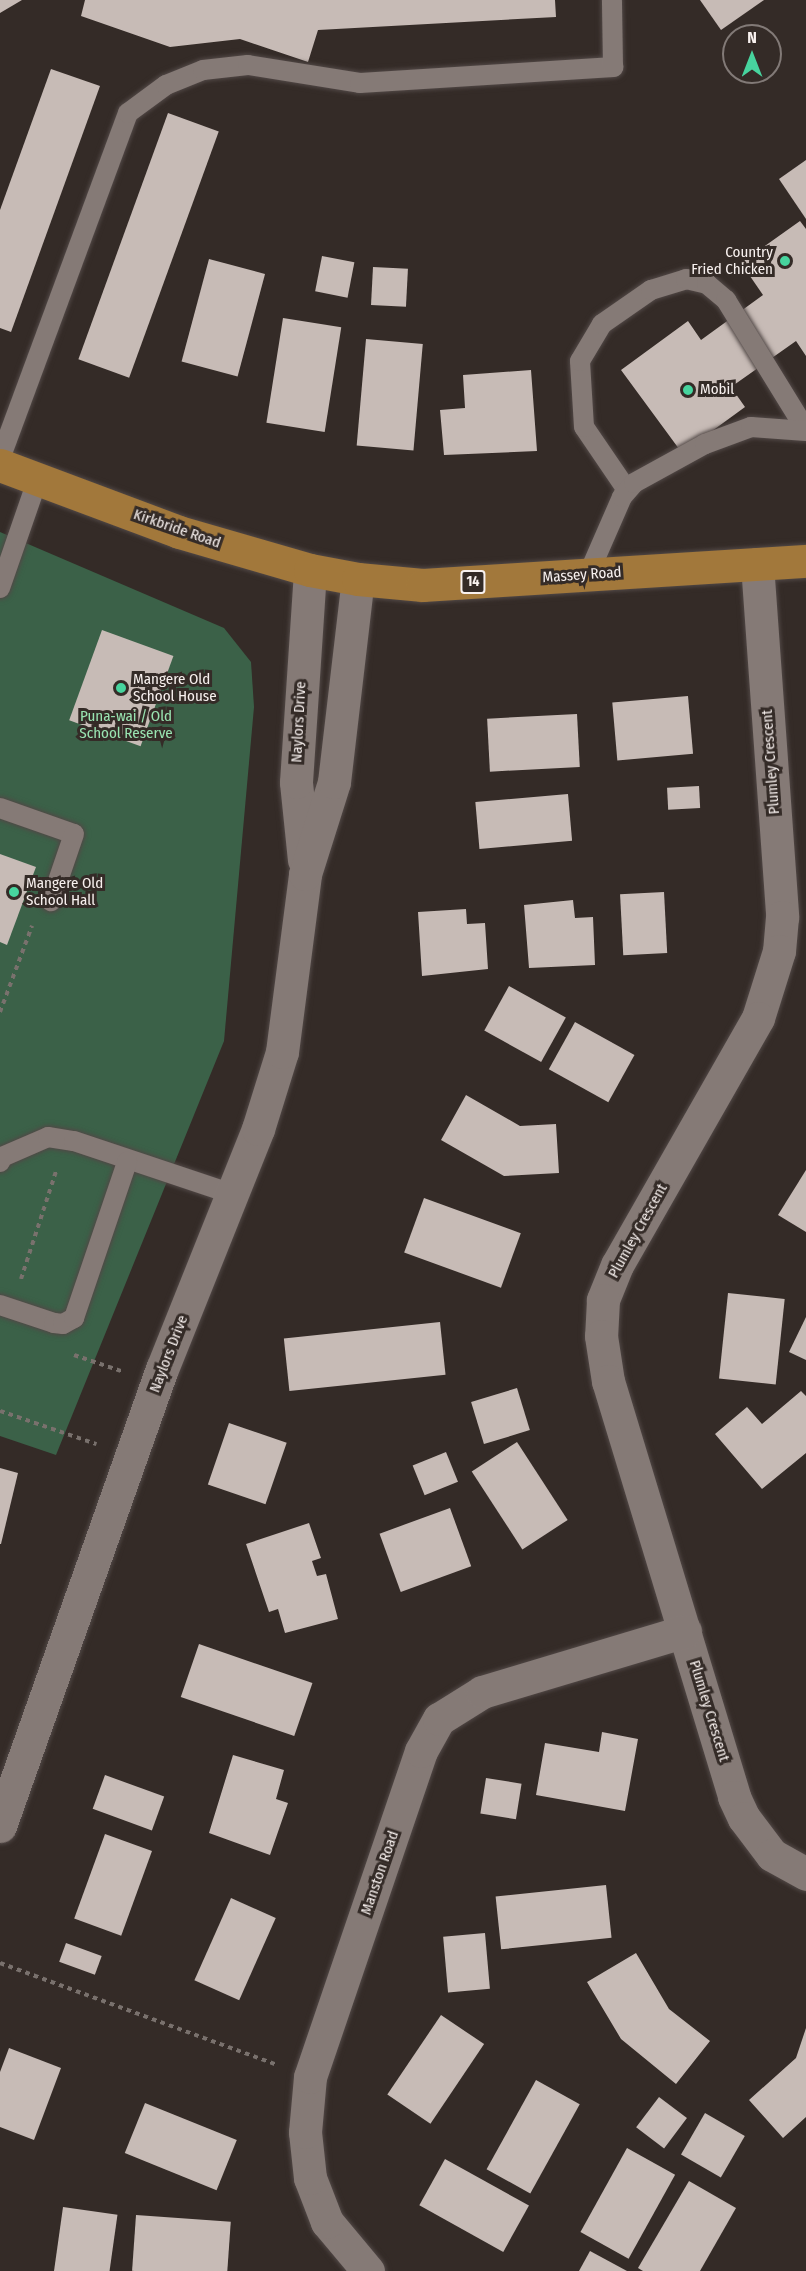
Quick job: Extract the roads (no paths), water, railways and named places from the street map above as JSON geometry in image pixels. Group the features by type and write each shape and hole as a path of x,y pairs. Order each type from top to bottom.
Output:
{"main road":[{"name":"Kirkbride Road","path":"0,465 178,532 310,570 358,579"},
{"name":"Massey Road","path":"358,579 423,585 806,561"}],"street":[{"name":"Plumley Crescent","path":"757,564 782,917 779,951 758,1018 617,1264 603,1300 601,1321 608,1381 744,1818 772,1855 806,1874"},
{"name":"Naylors Drive","path":"305,874 296,782 310,570"},
{"name":"Naylors Drive","path":"0,1826 157,1384 258,1129 282,1052 305,874 334,782 358,579"},
{"name":"Manston Road","path":"368,2271 327,2222 310,2178 305,2132 310,2077 421,1750 439,1719 467,1699 509,1682 685,1631"}],"lane":[{"path":"0,459 128,113 166,85 203,70 248,65 360,83 613,67 612,0"},
{"path":"627,489 584,427 580,361 602,324 651,290 686,279 707,284 726,300 806,430"},
{"path":"588,574 627,489 705,444 752,427 806,430"},
{"path":"0,588 38,478"},
{"path":"0,808 75,834 51,901"},
{"path":"6,1157 48,1137 75,1141 127,1162 232,1194"},
{"path":"5,1307 54,1323 63,1324 74,1318 127,1162"}],"place":[{"name":"Country Fried Chicken","path":"785,261"},
{"name":"Mobil","path":"688,390"},
{"name":"Mangere Old School House","path":"121,688"},
{"name":"Mangere Old School Hall","path":"14,892"}],"park label":[{"name":"Puna-wai / Old School Reserve","path":"126,724"}]}
